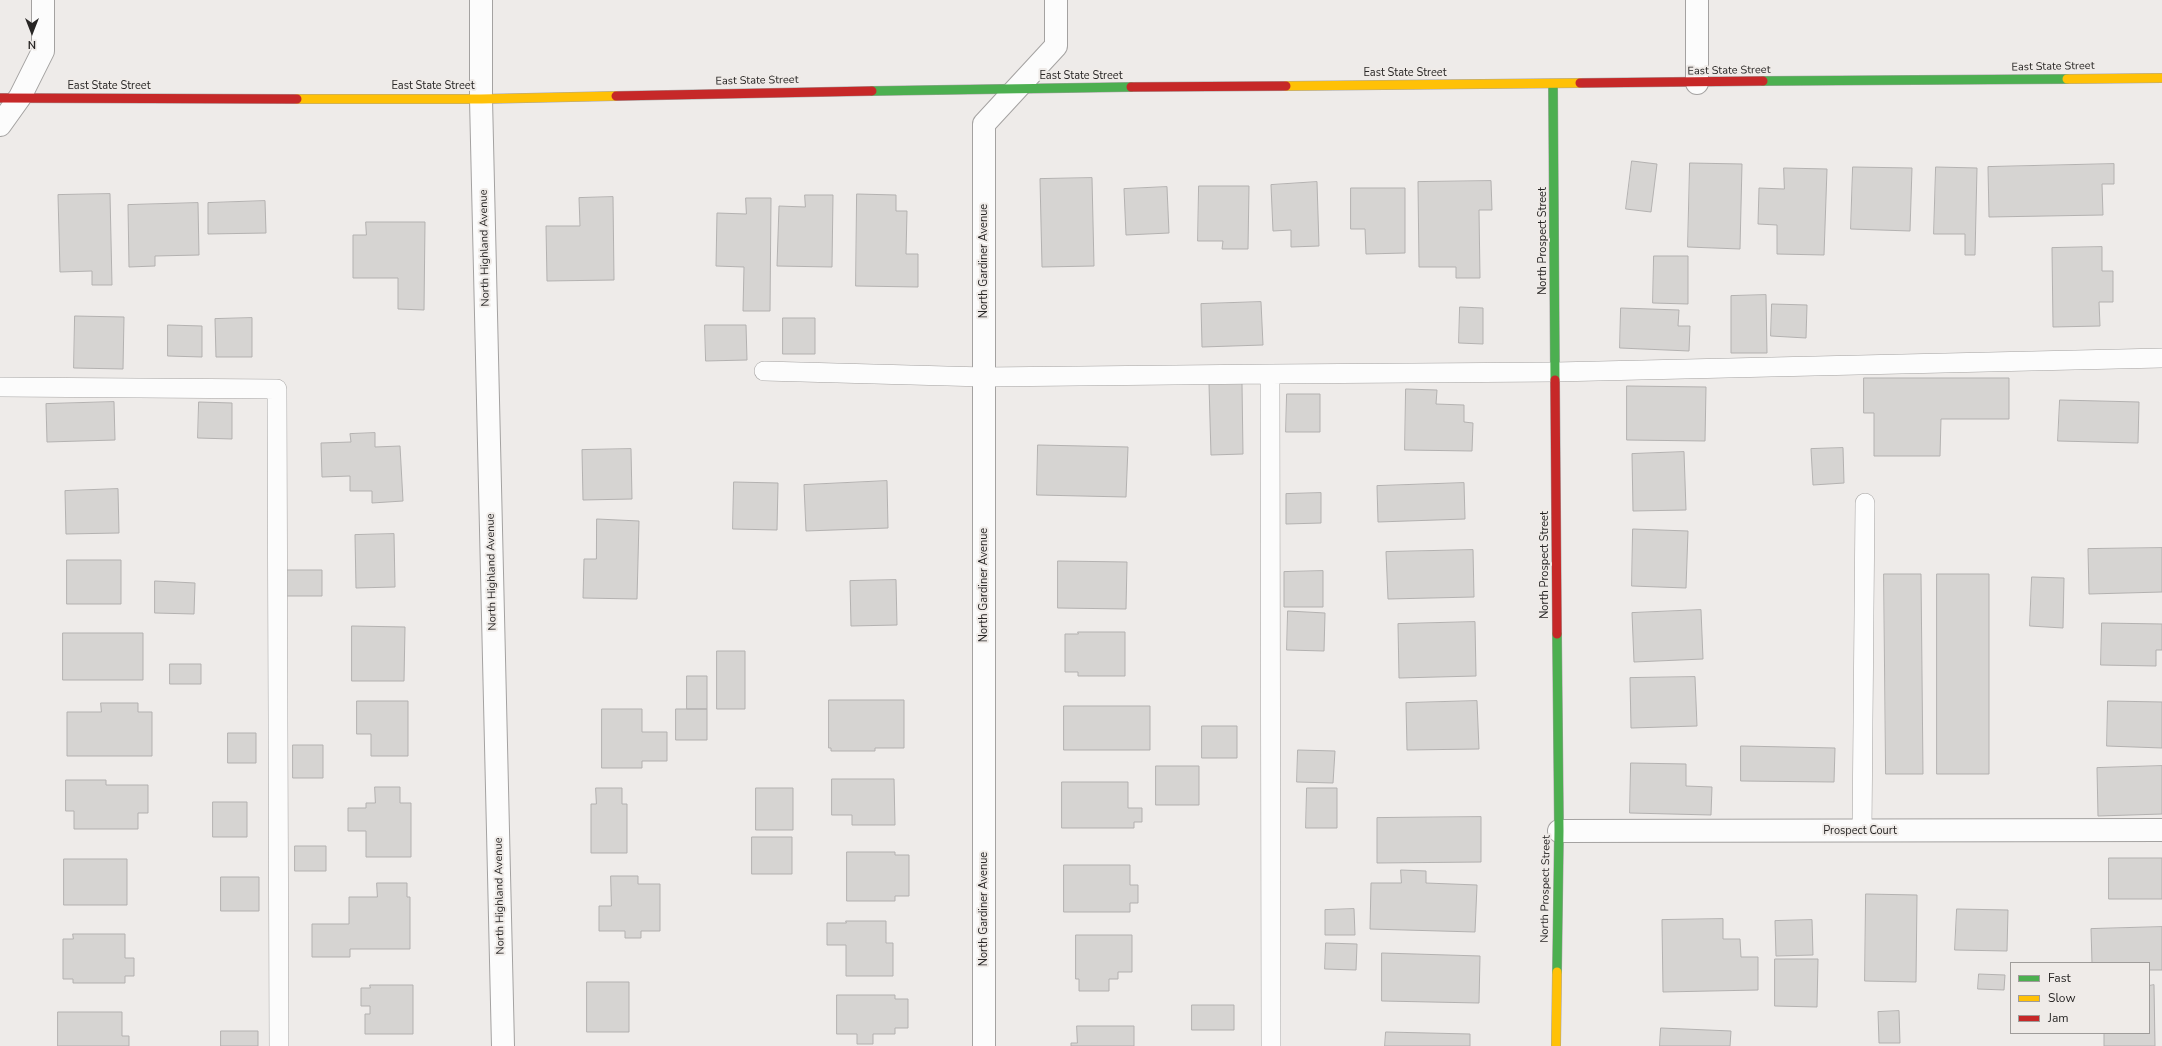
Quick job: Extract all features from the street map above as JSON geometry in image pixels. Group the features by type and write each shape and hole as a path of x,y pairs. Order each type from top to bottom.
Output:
{"main road":[{"name":"East State Street","path":"10,98 480,99 1020,88 2162,78"},
{"name":"North Prospect Street","path":"1553,84 1559,831 1556,1046"}],"street":[{"path":"0,125 10,98 43,51 43,0"},
{"name":"North Highland Avenue","path":"481,0 480,99 503,1046"},
{"path":"1020,88 1056,46 1056,0"},
{"path":"1696,83 1697,0"},
{"name":"North Gardiner Avenue","path":"984,1046 984,124 1020,88"},
{"name":"Prospect Court","path":"1559,831 2162,830"}],"lane":[{"path":"764,371 984,377 1555,372 2162,358"},
{"path":"1270,374 1271,1046"},
{"path":"0,387 277,389 278,1046"},
{"path":"1862,831 1865,503"}],"building":[{"path":"1632,161 1657,164 1651,212 1626,209"},
{"path":"1690,163 1742,164 1740,249 1688,247"},
{"path":"2114,164 2114,184 2102,184 2103,215 1989,217 1988,167"},
{"path":"1853,167 1912,168 1910,231 1851,229"},
{"path":"1936,167 1977,168 1975,255 1965,255 1965,234 1934,234"},
{"path":"1784,168 1827,169 1824,255 1777,254 1777,225 1758,224 1759,188 1784,189"},
{"path":"1092,178 1094,266 1042,267 1040,179"},
{"path":"1491,181 1492,210 1479,210 1480,278 1456,278 1456,267 1419,267 1418,182"},
{"path":"1317,182 1319,246 1291,247 1291,230 1273,231 1271,185"},
{"path":"1199,186 1249,186 1248,249 1222,249 1223,241 1198,241"},
{"path":"1167,187 1169,233 1126,235 1124,189"},
{"path":"1351,188 1405,188 1405,253 1366,254 1365,229 1351,229"},
{"path":"110,194 112,285 92,285 92,271 60,272 58,195"},
{"path":"857,194 896,195 896,211 907,211 906,254 918,254 918,287 856,286"},
{"path":"805,195 833,195 832,267 777,266 779,206 805,207"},
{"path":"613,197 614,280 547,281 546,226 580,226 579,198"},
{"path":"746,198 771,198 770,311 743,311 744,267 716,266 717,213 746,214"},
{"path":"265,201 266,233 208,234 208,203"},
{"path":"198,203 199,255 155,256 155,266 129,267 128,205"},
{"path":"366,222 425,222 424,310 398,309 398,278 353,278 353,235 366,235"},
{"path":"2102,247 2102,271 2113,271 2113,302 2099,302 2100,326 2053,327 2052,248"},
{"path":"1654,256 1688,256 1688,304 1653,303"},
{"path":"1766,295 1767,353 1731,353 1731,296"},
{"path":"1261,302 1263,345 1202,347 1201,304"},
{"path":"1772,304 1807,305 1806,338 1771,336"},
{"path":"1460,307 1483,308 1483,344 1459,343"},
{"path":"1621,308 1679,310 1678,326 1690,326 1689,351 1620,348"},
{"path":"75,316 124,317 123,369 74,368"},
{"path":"252,318 252,357 216,357 215,319"},
{"path":"783,318 815,318 815,354 783,354"},
{"path":"168,325 202,326 202,357 168,356"},
{"path":"705,325 746,325 747,360 706,361"},
{"path":"1864,378 2009,378 2009,419 1941,419 1940,456 1874,456 1874,413 1864,413"},
{"path":"1242,383 1243,454 1211,455 1209,384"},
{"path":"1627,386 1706,387 1705,441 1627,440"},
{"path":"1406,389 1437,390 1436,404 1464,405 1464,422 1473,423 1472,451 1405,450"},
{"path":"1287,394 1320,394 1320,432 1286,432"},
{"path":"2060,400 2139,402 2138,443 2058,441"},
{"path":"114,402 115,440 47,442 46,404"},
{"path":"199,402 232,403 232,439 198,438"},
{"path":"375,433 375,447 400,446 403,501 372,503 372,491 350,491 350,476 322,477 321,443 351,442 350,434"},
{"path":"1038,445 1128,447 1126,497 1037,495"},
{"path":"1843,448 1844,483 1813,485 1811,449"},
{"path":"631,449 632,499 583,500 582,450"},
{"path":"1684,452 1686,510 1633,511 1632,454"},
{"path":"887,481 888,528 806,531 804,485"},
{"path":"734,482 778,483 777,530 733,529"},
{"path":"1464,483 1465,519 1378,522 1377,486"},
{"path":"118,489 119,533 66,534 65,491"},
{"path":"1321,493 1321,523 1286,524 1286,494"},
{"path":"597,519 639,521 637,599 583,598 584,559 596,559"},
{"path":"1633,529 1688,531 1686,588 1632,586"},
{"path":"394,534 395,587 356,588 355,535"},
{"path":"2162,548 2162,592 2089,594 2088,549"},
{"path":"1473,550 1474,597 1388,599 1386,552"},
{"path":"67,560 121,560 121,604 67,604"},
{"path":"1058,561 1127,562 1126,609 1058,608"},
{"path":"287,570 322,570 322,596 287,596"},
{"path":"1323,571 1323,607 1284,607 1284,572"},
{"path":"1884,574 1921,574 1923,774 1886,774"},
{"path":"1937,574 1989,574 1989,774 1937,774"},
{"path":"2032,577 2064,578 2063,628 2030,626"},
{"path":"896,580 897,625 851,626 850,581"},
{"path":"155,581 195,583 194,614 155,613"},
{"path":"1701,610 1703,659 1634,662 1632,613"},
{"path":"1288,611 1325,613 1324,651 1287,650"},
{"path":"1475,622 1476,676 1399,678 1398,624"},
{"path":"2102,623 2162,624 2162,650 2156,650 2156,666 2101,665"},
{"path":"352,626 405,627 404,681 352,681"},
{"path":"1078,632 1125,632 1125,676 1078,676 1078,672 1065,672 1065,634 1078,634"},
{"path":"63,633 143,633 143,680 63,680"},
{"path":"717,651 745,651 745,709 717,709"},
{"path":"170,664 201,664 201,684 170,684"},
{"path":"687,676 707,676 707,709 687,709"},
{"path":"1695,677 1697,726 1631,728 1630,678"},
{"path":"829,700 904,700 904,748 875,748 875,751 831,751 831,748 829,748"},
{"path":"357,701 408,701 408,756 371,756 371,734 357,734"},
{"path":"1477,701 1479,749 1407,750 1406,703"},
{"path":"2108,701 2162,702 2162,748 2107,746"},
{"path":"101,703 138,703 138,712 152,712 152,756 67,756 67,712 101,712"},
{"path":"1064,706 1150,706 1150,750 1064,750"},
{"path":"602,709 642,709 642,732 667,732 667,761 642,761 642,768 602,768"},
{"path":"676,709 707,709 707,740 676,740"},
{"path":"1202,726 1237,726 1237,758 1202,758"},
{"path":"228,733 256,733 256,763 228,763"},
{"path":"293,745 323,745 323,778 293,778"},
{"path":"1741,746 1835,748 1834,782 1741,781"},
{"path":"1298,750 1335,751 1333,783 1297,782"},
{"path":"1631,763 1686,764 1686,786 1712,787 1711,815 1630,813"},
{"path":"1156,766 1199,766 1199,805 1156,805"},
{"path":"2162,766 2162,814 2098,816 2097,768"},
{"path":"832,779 894,779 895,825 852,825 852,815 832,815"},
{"path":"66,780 106,780 106,785 148,785 148,813 138,813 138,829 74,829 74,811 66,811"},
{"path":"1062,782 1128,782 1128,808 1142,808 1142,822 1134,822 1134,828 1062,828"},
{"path":"375,787 400,787 400,803 411,803 411,857 366,857 366,831 348,831 348,808 366,808 366,803 375,803"},
{"path":"596,788 622,788 622,804 627,804 627,853 591,853 591,804 596,804"},
{"path":"756,788 793,788 793,830 756,830"},
{"path":"1307,788 1337,788 1337,828 1306,828"},
{"path":"213,802 247,802 247,837 213,837"},
{"path":"1481,817 1481,862 1377,863 1377,818"},
{"path":"752,837 792,837 792,874 752,874"},
{"path":"295,846 326,846 326,871 295,871"},
{"path":"847,852 895,852 895,855 909,855 909,896 895,896 895,901 847,901"},
{"path":"2109,858 2162,858 2162,899 2109,899"},
{"path":"64,859 127,859 127,905 64,905"},
{"path":"1064,865 1130,865 1130,885 1138,885 1138,903 1130,903 1130,912 1064,912"},
{"path":"1401,870 1426,871 1426,883 1477,885 1475,932 1370,929 1371,883 1401,883"},
{"path":"611,876 638,876 638,884 660,884 660,931 641,931 641,938 625,938 625,931 599,931 599,906 611,906"},
{"path":"221,877 259,877 259,911 221,911"},
{"path":"377,883 407,883 407,897 410,897 410,949 350,949 350,957 312,957 312,924 349,924 349,897 377,897"},
{"path":"1866,894 1917,895 1916,982 1865,981"},
{"path":"1354,909 1355,935 1325,935 1325,910"},
{"path":"1957,909 2008,910 2007,951 1955,950"},
{"path":"1723,919 1723,939 1740,939 1741,957 1758,957 1758,990 1663,992 1662,920"},
{"path":"1812,920 1813,955 1776,956 1775,921"},
{"path":"846,921 886,921 886,943 893,943 893,976 846,976 846,945 827,945 827,923 846,923"},
{"path":"2162,927 2162,970 2150,970 2150,962 2092,962 2091,929"},
{"path":"73,934 125,934 125,958 134,958 134,976 125,976 125,983 73,983 73,979 63,979 63,939 73,939"},
{"path":"1076,935 1132,935 1132,972 1118,972 1118,979 1109,979 1109,991 1079,991 1079,979 1076,979"},
{"path":"1326,943 1357,944 1356,970 1325,969"},
{"path":"1382,953 1480,956 1479,1003 1382,1001"},
{"path":"1775,959 1818,959 1817,1007 1775,1006"},
{"path":"1979,974 2005,975 2004,990 1978,989"},
{"path":"587,982 629,982 629,1032 587,1032"},
{"path":"370,985 413,985 413,1034 365,1034 365,1014 370,1014 370,1006 361,1006 361,988 370,988"},
{"path":"2154,985 2155,1046 2104,1046 2104,1034 2150,1034 2150,986"},
{"path":"837,995 895,995 895,999 908,999 908,1028 895,1028 895,1034 873,1034 873,1044 857,1044 857,1034 837,1034"},
{"path":"1192,1005 1234,1005 1234,1030 1192,1030"},
{"path":"1899,1011 1900,1043 1879,1043 1878,1012"},
{"path":"58,1012 122,1012 122,1036 129,1036 129,1046 58,1046"},
{"path":"1077,1026 1134,1026 1134,1046 1071,1046 1071,1043 1077,1043"},
{"path":"1661,1028 1731,1031 1730,1046 1660,1046"},
{"path":"221,1031 258,1031 258,1046 221,1046"},
{"path":"1386,1032 1470,1034 1470,1046 1385,1046"}],"traffic: fast":[{"path":"1763,81 2067,79"},
{"path":"1553,84 1555,380"},
{"path":"872,91 1131,87"},
{"path":"1557,634 1559,831 1557,972"}],"traffic: slow":[{"path":"2067,79 2162,78"},
{"path":"1286,86 1580,83"},
{"path":"297,99 481,99 616,96"},
{"path":"1556,1046 1557,972"}],"traffic: jam":[{"path":"1580,83 1763,81"},
{"path":"1131,87 1286,86"},
{"path":"616,96 872,91"},
{"path":"0,98 297,99"},
{"path":"1555,380 1557,634"}]}
